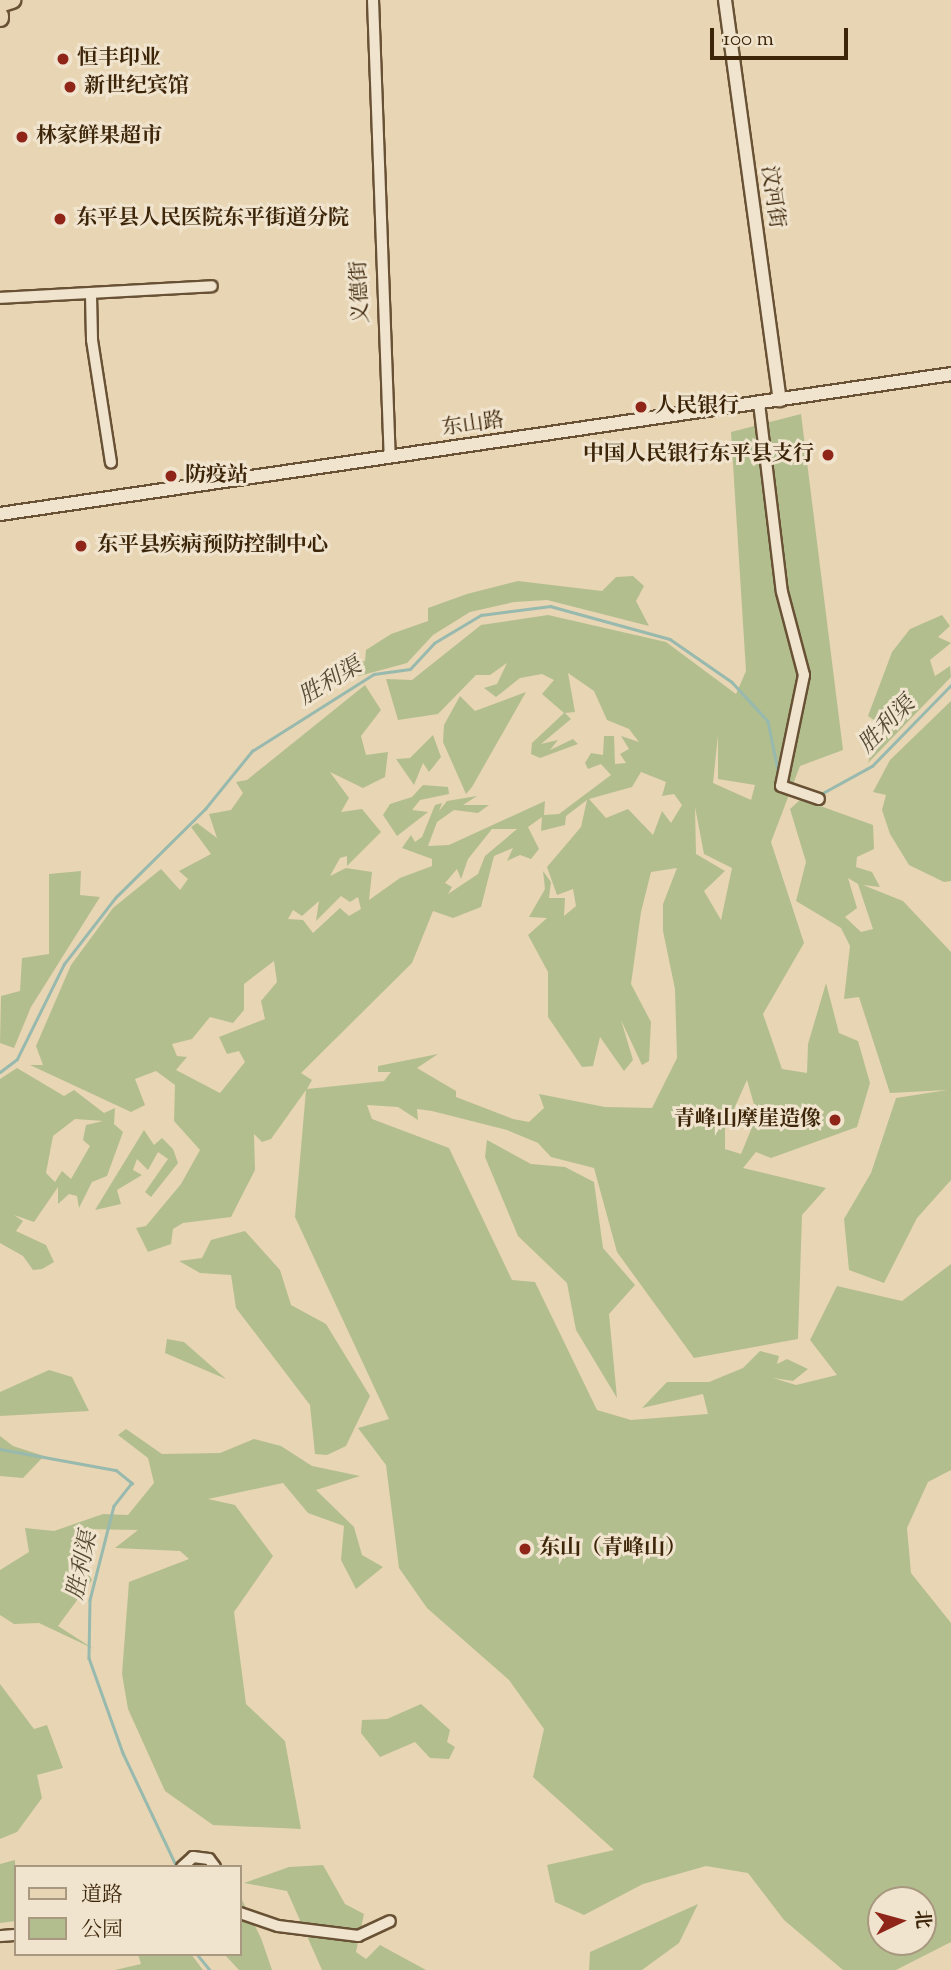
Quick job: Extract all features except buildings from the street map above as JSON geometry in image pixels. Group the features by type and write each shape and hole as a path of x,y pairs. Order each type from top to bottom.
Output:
{"main road":[{"path":"0,4 12,0"}],"street":[{"name":"义德街","path":"373,0 390,457"},
{"name":"汶河街","path":"725,0 780,400"},
{"path":"0,298 91,295 212,286"},
{"path":"91,295 111,463"},
{"name":"东山路","path":"0,514 951,374"},
{"path":"759,403 782,592 804,675 785,781 780,786 788,791 819,799"},
{"path":"184,1865 192,1857 209,1859 214,1865"},
{"path":"242,1914 278,1926 358,1936 390,1922"}],"green space":[{"path":"801,414 843,750 800,766 771,842 804,943 763,1014 782,1069 807,1073 808,1044 826,983 839,1033 858,1041 870,1083 857,1127 771,1158 756,1152 743,1168 826,1188 802,1215 798,1339 694,1358 617,1252 594,1168 551,1157 538,1143 507,1130 417,1109 418,1120 398,1107 367,1105 372,1119 449,1148 512,1280 535,1282 597,1410 631,1420 708,1414 703,1394 642,1408 667,1382 709,1382 743,1368 760,1351 779,1356 777,1364 787,1359 808,1369 793,1381 773,1378 796,1385 837,1375 810,1340 837,1286 902,1301 951,1264 951,1470 928,1482 907,1528 911,1573 951,1623 951,1942 937,1949 937,1886 867,1886 867,1956 924,1956 896,1970 843,1970 784,1920 748,1873 706,1866 643,1884 584,1915 555,1902 547,1865 614,1850 533,1777 544,1729 509,1680 427,1608 399,1568 386,1465 358,1428 389,1419 295,1217 306,1090 271,1139 262,1142 254,1134 255,1170 231,1217 183,1223 173,1229 171,1244 148,1252 136,1228 146,1226 181,1184 200,1150 174,1121 175,1085 156,1071 135,1079 145,1105 131,1112 30,1065 43,1065 36,1046 71,965 113,908 161,869 180,890 188,879 179,871 211,854 191,827 197,823 217,838 209,814 231,810 243,793 236,782 247,780 365,685 381,710 361,736 366,755 388,752 385,777 363,788 330,772 349,798 341,812 362,809 381,832 347,866 347,856 340,858 330,876 346,868 372,872 369,900 400,878 432,866 432,859 402,848 411,835 415,842 422,837 435,805 442,803 439,811 447,801 477,796 463,805 489,805 478,813 454,810 437,822 428,846 449,845 545,801 544,815 559,814 611,775 601,764 588,769 585,763 591,753 603,755 604,736 614,736 615,764 626,763 620,754 629,749 621,736 639,742 629,729 607,720 594,691 568,673 575,712 565,713 571,719 541,744 558,740 550,750 573,739 578,744 540,758 531,754 532,743 564,713 542,694 554,680 542,674 520,678 496,697 484,688 497,684 507,663 490,675 476,675 438,714 398,720 386,679 412,680 481,625 548,615 666,642 736,694 746,671 731,432","holes":["718,735 718,779 755,785 751,800 713,783","641,772 666,782 662,796 674,794 682,805 671,823 662,811 653,835 628,809 606,818 589,799 632,787","587,800 581,827 547,867 557,895 573,889 576,906 564,916 565,898 549,898 551,882 543,871 545,889 529,917 547,918 528,935 548,972 548,1017 582,1067 593,1066 600,1037 624,1071 633,1060 621,1020 642,1065 649,1061 651,1022 631,984 641,912 651,872 677,868 663,904 663,931 675,989 677,1058 652,1108 605,1107 539,1094 544,1108 529,1122 513,1119 456,1097 456,1091 417,1068 438,1054 378,1066 378,1072 391,1072 384,1081 307,1089 312,1080 301,1073 412,963 433,911 453,918 481,907 494,856 513,848 507,861 520,855 531,859 539,849 528,827 542,817 541,831 565,825 566,816","695,807 704,854 732,868 721,920 704,891 725,871 696,854","492,829 517,829 485,856 478,874 448,894 452,887 445,883 457,869 461,879 468,859","341,896 350,902 358,897 361,909 349,916 340,908 313,933 303,920 288,919 293,910 302,916 319,901 316,921","274,961 277,982 261,1001 265,1019 219,1037 227,1054 239,1051 245,1062 220,1093 176,1070 187,1057 177,1056 172,1044 192,1039 210,1017 233,1023 244,1010 244,984","747,1080 757,1115 741,1154 725,1149 725,1129"]},
{"path":"633,576 644,586 636,601 649,626 547,600 514,602 470,612 433,635 407,663 359,676 344,666 365,661 366,650 391,634 428,621 428,608 467,594 518,581 602,591 616,577"},
{"path":"942,615 950,626 938,637 951,643 930,660 935,676 950,666 951,677 868,763 880,724 868,716 892,652 910,629"},
{"path":"526,692 466,794 443,742 444,725 460,696 475,711"},
{"path":"951,701 951,881 944,882 909,865 890,834 882,810 886,795 873,792 890,760"},
{"path":"433,735 441,757 429,772 423,763 414,785 396,759 410,758"},
{"path":"423,785 448,787 449,794 420,800 412,810 428,812 397,836 383,815 390,804 412,797"},
{"path":"801,799 873,825 874,849 857,857 856,867 872,872 880,887 863,885 903,901 951,952 951,1180 917,1218 884,1283 849,1270 844,1219 871,1173 896,1098 947,1090 890,1093 859,997 844,999 850,946 841,928 796,901 806,862 790,809","holes":["848,878 858,884 873,929 861,932 845,917 857,908"]},
{"path":"81,871 80,895 100,897 31,1007 14,1048 0,1043 1,996 20,991 22,958 49,954 49,874"},
{"path":"17,1068 64,1096 74,1090 104,1113 115,1108 114,1124 123,1132 107,1176 92,1182 79,1208 77,1196 69,1194 58,1204 58,1187 34,1222 14,1215 23,1221 16,1231 46,1245 54,1262 42,1269 33,1270 23,1256 0,1243 0,1079","holes":["75,1119 103,1121 86,1125 83,1140 90,1146 71,1179 62,1171 55,1182 46,1173 53,1136"]},
{"path":"144,1130 154,1145 162,1138 173,1149 178,1163 151,1197 145,1192 168,1159 158,1152 148,1170 137,1159 133,1170 142,1175 117,1190 121,1204 95,1210"},
{"path":"487,1140 531,1164 565,1167 594,1182 603,1248 635,1285 609,1314 617,1398 576,1330 567,1283 518,1236 485,1157"},
{"path":"245,1231 280,1270 291,1305 326,1324 370,1396 346,1446 327,1455 315,1454 310,1405 236,1308 231,1275 200,1273 179,1261 202,1258 211,1240"},
{"path":"167,1339 184,1342 226,1379 165,1353"},
{"path":"49,1370 72,1377 89,1411 0,1416 0,1392"},
{"path":"126,1429 162,1454 220,1453 254,1439 281,1446 312,1466 360,1476 316,1490 354,1527 362,1555 383,1567 356,1589 341,1560 344,1526 308,1513 283,1483 208,1499 235,1505 273,1556 234,1612 246,1704 285,1741 301,1829 213,1825 165,1791 128,1709 122,1674 129,1582 189,1559 180,1551 115,1548 138,1530 85,1529 78,1557 92,1580 58,1626 94,1649 39,1623 14,1624 0,1615 0,1570 29,1552 25,1528 54,1531 103,1514 128,1515 154,1483 148,1458 118,1435"},
{"path":"0,1436 13,1446 44,1456 23,1478 0,1476"},
{"path":"0,1684 34,1729 47,1725 63,1768 37,1775 42,1798 17,1832 0,1839"},
{"path":"421,1704 450,1730 447,1742 455,1747 449,1759 430,1758 415,1742 380,1757 361,1733 362,1720 387,1719"},
{"path":"15,1860 14,1921 0,1923 0,1864"},
{"path":"323,1865 345,1904 364,1914 356,1952 366,1959 380,1945 426,1970 322,1970 287,1891 244,1883 289,1867"},
{"path":"242,1900 261,1938 272,1970 239,1970 226,1956 242,1956"},
{"path":"698,1904 679,1943 642,1970 589,1970 590,1952"},
{"path":"139,1956 192,1956 203,1970 115,1970 141,1964"}],"waterway":[{"name":"胜利渠","path":"0,1072 17,1059 64,964 115,898 205,809 252,751 374,674 410,669 434,643 481,615 550,606 670,639 732,682 768,721 779,775"},
{"name":"胜利渠","path":"819,795 872,766 951,685"},
{"name":"胜利渠","path":"0,1449 116,1470 132,1483 114,1506 90,1600 89,1658 123,1753 176,1865"},
{"name":"胜利渠","path":"199,1956 210,1970"}],"place":[{"name":"恒丰印业","path":"63,59"},
{"name":"新世纪宾馆","path":"70,87"},
{"name":"林家鲜果超市","path":"22,137"},
{"name":"东平县人民医院东平街道分院","path":"60,219"},
{"name":"人民银行","path":"641,407"},
{"name":"中国人民银行东平县支行","path":"828,455"},
{"name":"防疫站","path":"171,476"},
{"name":"东平县疾病预防控制中心","path":"81,546"},
{"name":"青峰山摩崖造像","path":"835,1120"},
{"name":"东山（青峰山）","path":"525,1549"}]}
